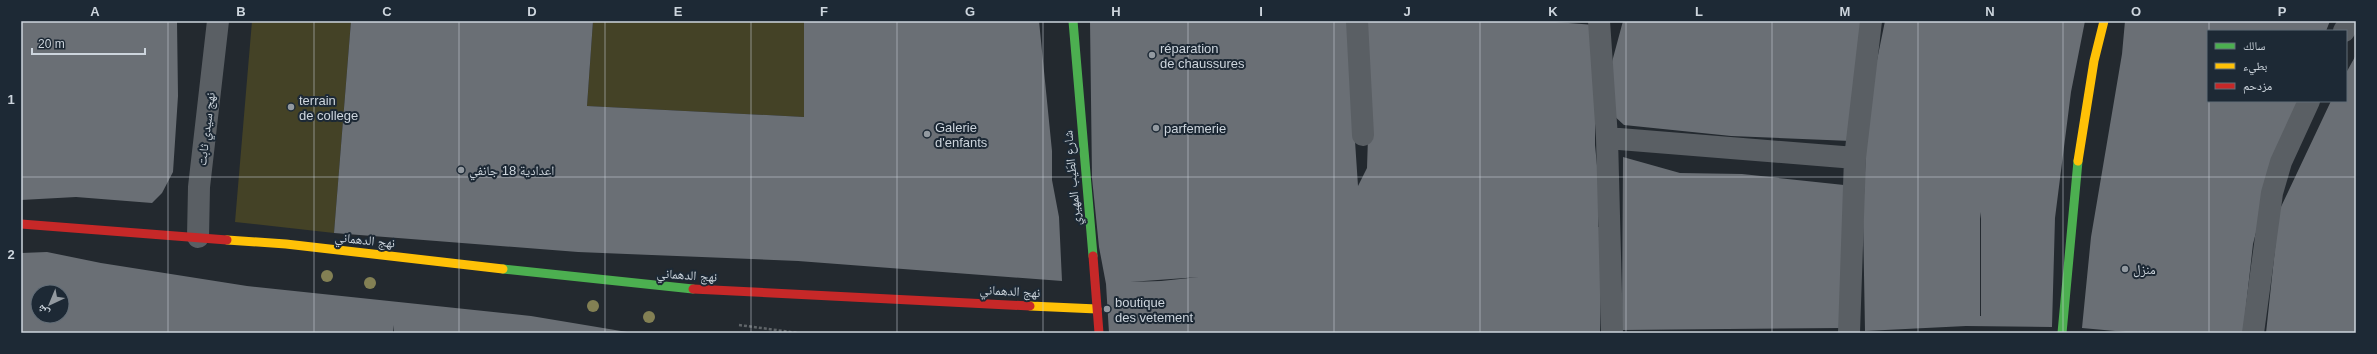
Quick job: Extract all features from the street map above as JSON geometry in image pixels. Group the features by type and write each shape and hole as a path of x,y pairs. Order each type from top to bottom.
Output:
{"street":[{"name":"نهج سيدي ثابت","path":"198,237 199,187 218,21"},
{"name":"شارع الطّيب المهيري","path":"1073,21 1099,333"},
{"path":"1357,21 1363,135"},
{"path":"1599,21 1607,138 1612,333"},
{"path":"1849,333 1855,158 1871,21"},
{"path":"2062,333 2079,147 2094,61 2104,21"},
{"path":"2345,30 2350,21"},
{"path":"2253,333 2272,193 2281,162 2309,102"},
{"path":"1607,138 1855,158"},
{"name":"نهج الدهماني","path":"21,224 277,243 675,288 1097,309"}],"shaded area":[{"path":"252,21 351,21 334,233 235,222"},
{"path":"593,21 804,21 804,117 587,106"}],"building":[{"path":"21,21 177,21 178,96 173,172 162,193 152,203 76,197 21,200"},
{"path":"351,21 593,21 587,106 804,117 804,21 1039,21 1052,151 1052,180 1059,217 1062,281 798,261 578,252 334,233"},
{"path":"1090,21 1347,21 1358,186 1367,168 1370,74 1366,21 1542,21 1595,25 1595,145 1599,186 1598,227 1602,227 1600,333 1109,333 1106,284 1099,247 1092,178","holes":["1199,277 1161,281 1130,282"]},
{"path":"1623,21 1864,21 1851,141 1731,136 1624,125 1611,113 1609,73"},
{"path":"1885,21 2085,21 2071,92 2055,218 2052,327 1966,326 1865,331 1863,218 1868,104","holes":["1980,212 1981,316 1980,316"]},
{"path":"2125,21 2330,21 2326,30 2207,30 2207,102 2298,102 2279,144 2253,244 2243,333 2137,333 2082,328 2091,237 2122,54"},
{"path":"2356,55 2356,333 2266,333 2279,211 2331,102 2347,102 2347,71"},
{"path":"1623,157 1680,173 1742,174 1844,185 1842,328 1622,330"},
{"path":"47,252 101,263 247,286 531,316 633,333 394,333 394,325 393,333 21,333 21,253"}],"traffic: fast":[{"path":"1073,21 1093,256"},
{"path":"2062,333 2078,161"},
{"path":"503,269 693,289"}],"traffic: slow":[{"path":"2078,161 2094,61 2104,21"},
{"path":"227,240 286,244 503,269"},
{"path":"1030,306 1097,309"}],"traffic: jam":[{"path":"21,224 227,240"},
{"path":"1093,256 1099,333"},
{"path":"693,289 1030,306"}],"place":[{"name":"réparation de chaussures","path":"1152,55"},
{"name":"terrain de college","path":"291,107"},
{"name":"parfemerie","path":"1156,128"},
{"name":"Galerie d'enfants","path":"927,134"},
{"name":"اعدادية 18 جانفي","path":"461,170"},
{"name":"منزل","path":"2125,269"},
{"name":"boutique des vetement","path":"1107,309"}]}
